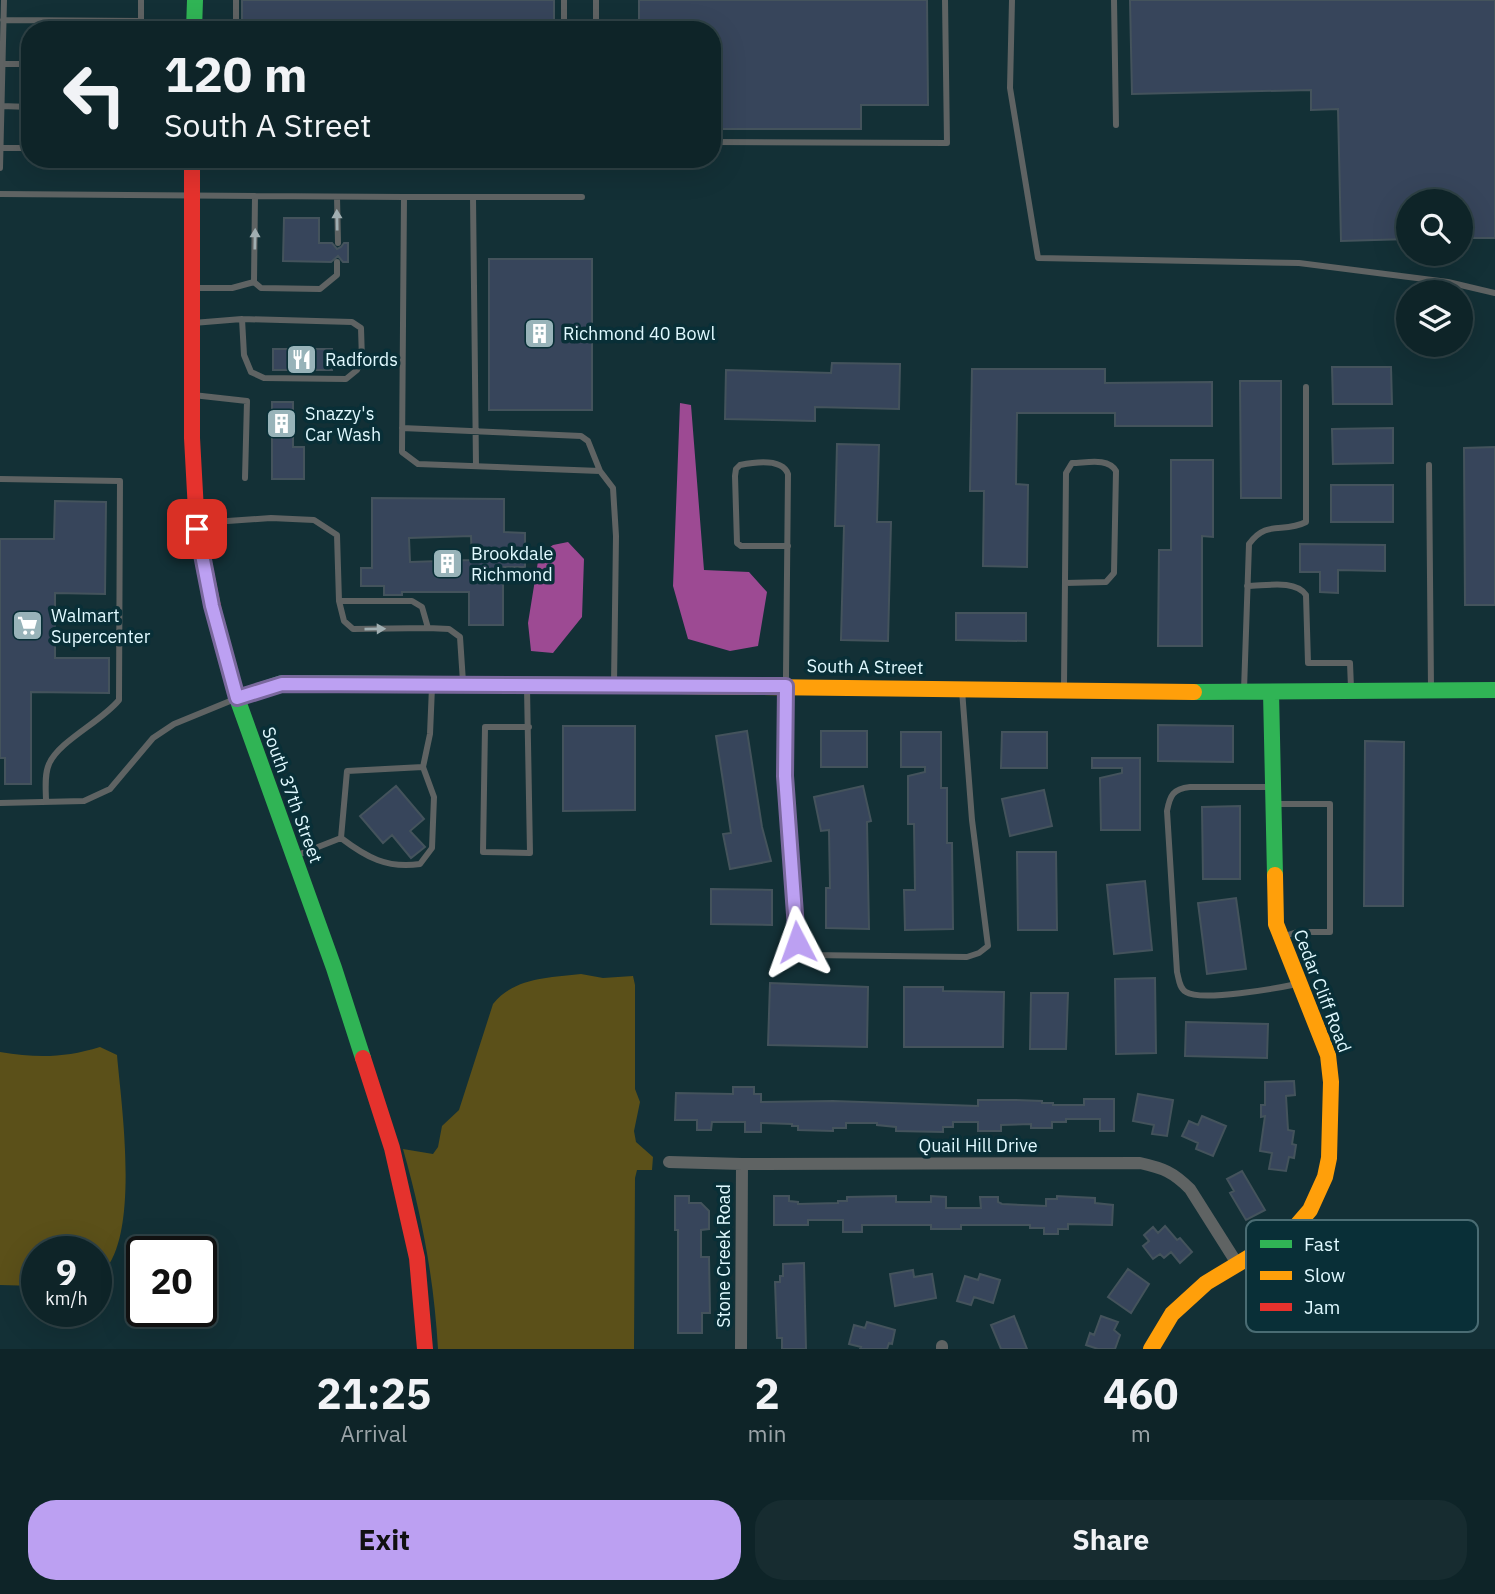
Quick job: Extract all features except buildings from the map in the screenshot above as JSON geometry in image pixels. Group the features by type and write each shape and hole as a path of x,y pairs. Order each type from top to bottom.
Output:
{"street":[{"path":"194,21 195,0"},
{"name":"South 37th Street","path":"192,168 191,395 197,523 212,606 237,698 334,968 392,1148 417,1258 425,1349"},
{"name":"South A Street","path":"237,698 282,684 786,686 1244,692 1495,690"},
{"name":"Cedar Cliff Road","path":"1271,692 1276,924 1328,1055 1331,1082 1329,1158 1325,1177 1303,1220"},
{"name":"Quail Hill Drive","path":"669,1162 1125,1163 1154,1166 1163,1168 1190,1189 1238,1265"},
{"name":"Stone Creek Road","path":"741,1349 742,1164"},
{"name":"Cedar Cliff Road","path":"1151,1349 1161,1329 1182,1304 1206,1283 1246,1260"}],"lane":[{"path":"0,169 4,0"},
{"path":"4,20 141,21 141,0"},
{"path":"236,0 236,21"},
{"path":"564,21 565,0"},
{"path":"596,0 596,21"},
{"path":"721,142 947,144 945,0"},
{"path":"1012,0 1010,88 1038,258 1299,263 1448,282 1495,293"},
{"path":"1114,0 1116,125"},
{"path":"2,64 21,65"},
{"path":"1,107 21,107"},
{"path":"1,148 21,148"},
{"path":"0,194 582,197"},
{"path":"256,196 254,282 261,289 320,289 337,275 337,262"},
{"path":"337,197 338,243"},
{"path":"404,197 402,452 418,464 600,471"},
{"path":"473,197 476,466"},
{"path":"192,288 232,288 254,282"},
{"path":"191,324 242,320 352,322 361,328 362,360 357,370 346,379 264,378 251,372 244,355 242,320"},
{"path":"1244,692 1249,544 1256,535 1268,528 1297,527 1306,522 1306,387"},
{"path":"191,395 247,401 245,478"},
{"path":"402,428 581,436 588,441 600,471 613,488 614,686"},
{"path":"1064,690 1066,473 1072,463 1105,462 1113,465 1116,471 1114,573 1106,582 1065,583"},
{"path":"788,547 741,546 737,543 735,476 740,465 779,463 787,469 788,547 785,776 797,942 809,955 967,957 988,946 972,820 962,688"},
{"path":"1429,465 1431,690"},
{"path":"0,479 120,481 119,700 109,712 57,751 48,765 46,802"},
{"path":"197,523 271,518 314,520 337,535 339,601 344,621 353,629 449,629 460,637 464,685"},
{"path":"1247,586 1293,585 1302,588 1306,595 1308,663 1350,663 1351,690"},
{"path":"339,601 412,601 422,607 428,628"},
{"path":"341,838 365,856 403,866 420,864 432,848 434,797 423,767 430,734 432,685"},
{"path":"527,686 529,727 530,853 483,852 485,727 529,727"},
{"path":"0,803 84,801 110,789 153,738 174,724 237,698"},
{"path":"341,838 347,771 423,767"},
{"path":"1273,787 1190,787 1178,789 1170,796 1167,811 1177,972 1180,985 1186,992 1198,996 1266,991 1299,984"},
{"path":"1273,804 1330,804 1330,932 1297,932 1280,937"},
{"path":"294,856 341,838"}],"shaded area":[{"path":"680,403 691,405 704,570 749,572 767,592 758,646 730,651 688,639 673,586"},
{"path":"568,542 584,559 582,617 553,653 531,651 528,623 539,555 553,545"},
{"path":"581,974 603,978 633,976 635,985 635,1089 640,1102 634,1131 636,1142 653,1157 652,1170 637,1170 635,1178 634,1349 438,1349 426,1248 403,1149 433,1154 438,1147 442,1126 459,1110 493,1004 502,995 533,980"},
{"path":"100,1047 117,1055 126,1174 120,1237 112,1259 112,1236 21,1236 21,1286 0,1285 0,1052 50,1056"}],"traffic: fast":[{"path":"194,21 195,0"},
{"path":"214,612 237,698 334,968 363,1058"},
{"path":"237,698 282,683 592,685"},
{"path":"1194,692 1495,690"},
{"path":"1271,692 1275,875"}],"traffic: slow":[{"path":"592,685 1194,692"},
{"path":"1275,875 1276,924 1328,1055 1331,1082 1329,1158 1325,1177 1310,1210 1301,1220"},
{"path":"1151,1349 1172,1314 1206,1283 1246,1259"}],"traffic: jam":[{"path":"192,168 192,438 197,529 214,612"},
{"path":"363,1058 392,1148 417,1258 425,1349"}],"place":[{"name":"Richmond 40 Bowl","path":"540,334"},
{"name":"Radfords","path":"302,360"},
{"name":"Snazzy's Car Wash","path":"282,424"},
{"name":"Brookdale Richmond","path":"448,564"},
{"name":"Walmart Supercenter","path":"28,626"}],"route":[{"path":"197,529 212,606 237,698 282,684 786,686 785,776 797,942"}]}
